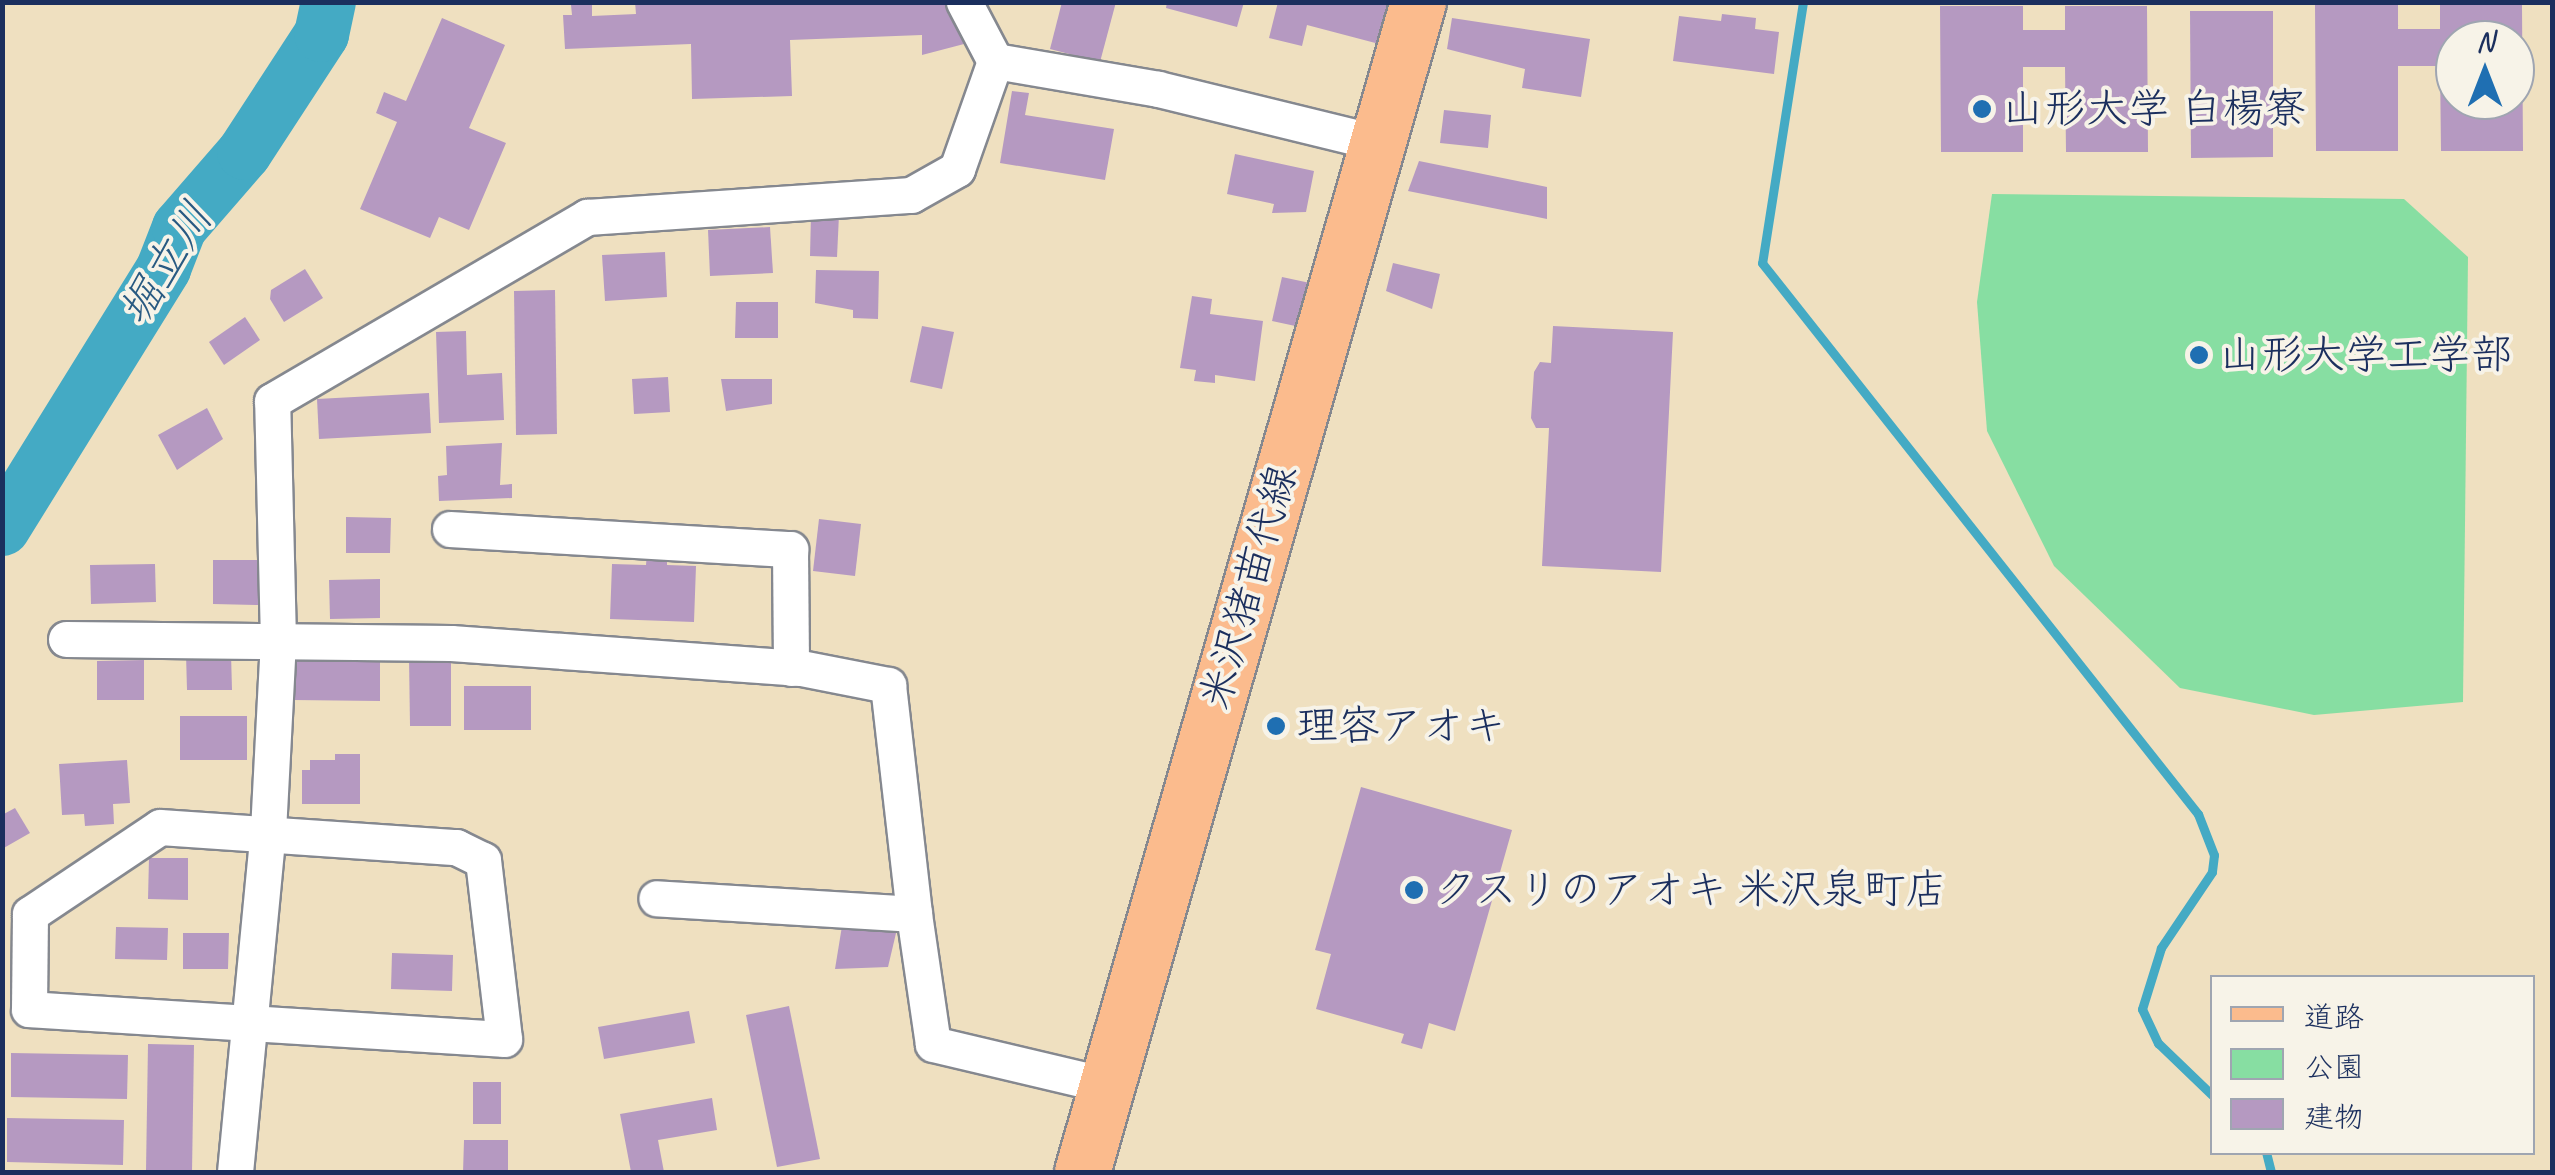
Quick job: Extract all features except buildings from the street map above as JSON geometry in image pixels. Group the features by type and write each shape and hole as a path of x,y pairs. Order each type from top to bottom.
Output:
{"main road":[{"name":"米沢猪苗代線","path":"1082,1172 1418,2"}],"street":[{"path":"235,1172 268,832 278,640 272,401 587,217 912,195 957,169 995,62 964,2"},
{"path":"995,62 1158,89 1378,144"},
{"path":"450,529 790,549 792,668"},
{"path":"66,639 452,644 792,668 888,685 932,1044 1107,1085"},
{"path":"160,828 268,832 456,846 483,860 504,1039 29,1008 30,914 160,828"},
{"path":"656,898 914,914"}],"green space":[{"path":"1992,194 2404,199 2468,257 2463,702 2314,715 2180,688 2054,566 1987,431 1977,302"}],"waterway":[{"name":"堀立川","path":"2,528 163,268 179,227 244,152 321,34 328,2"},
{"path":"1803,2 1762,263 2198,814 2214,855 2212,872 2161,948 2142,1009 2158,1043 2210,1093"},
{"path":"2267,1155 2271,1172"}],"place":[{"name":"山形大学 白楊寮","path":"1982,109"},
{"name":"山形大学工学部","path":"2199,355"},
{"name":"理容アオキ","path":"1276,726"},
{"name":"クスリのアオキ 米沢泉町店","path":"1414,890"}]}
